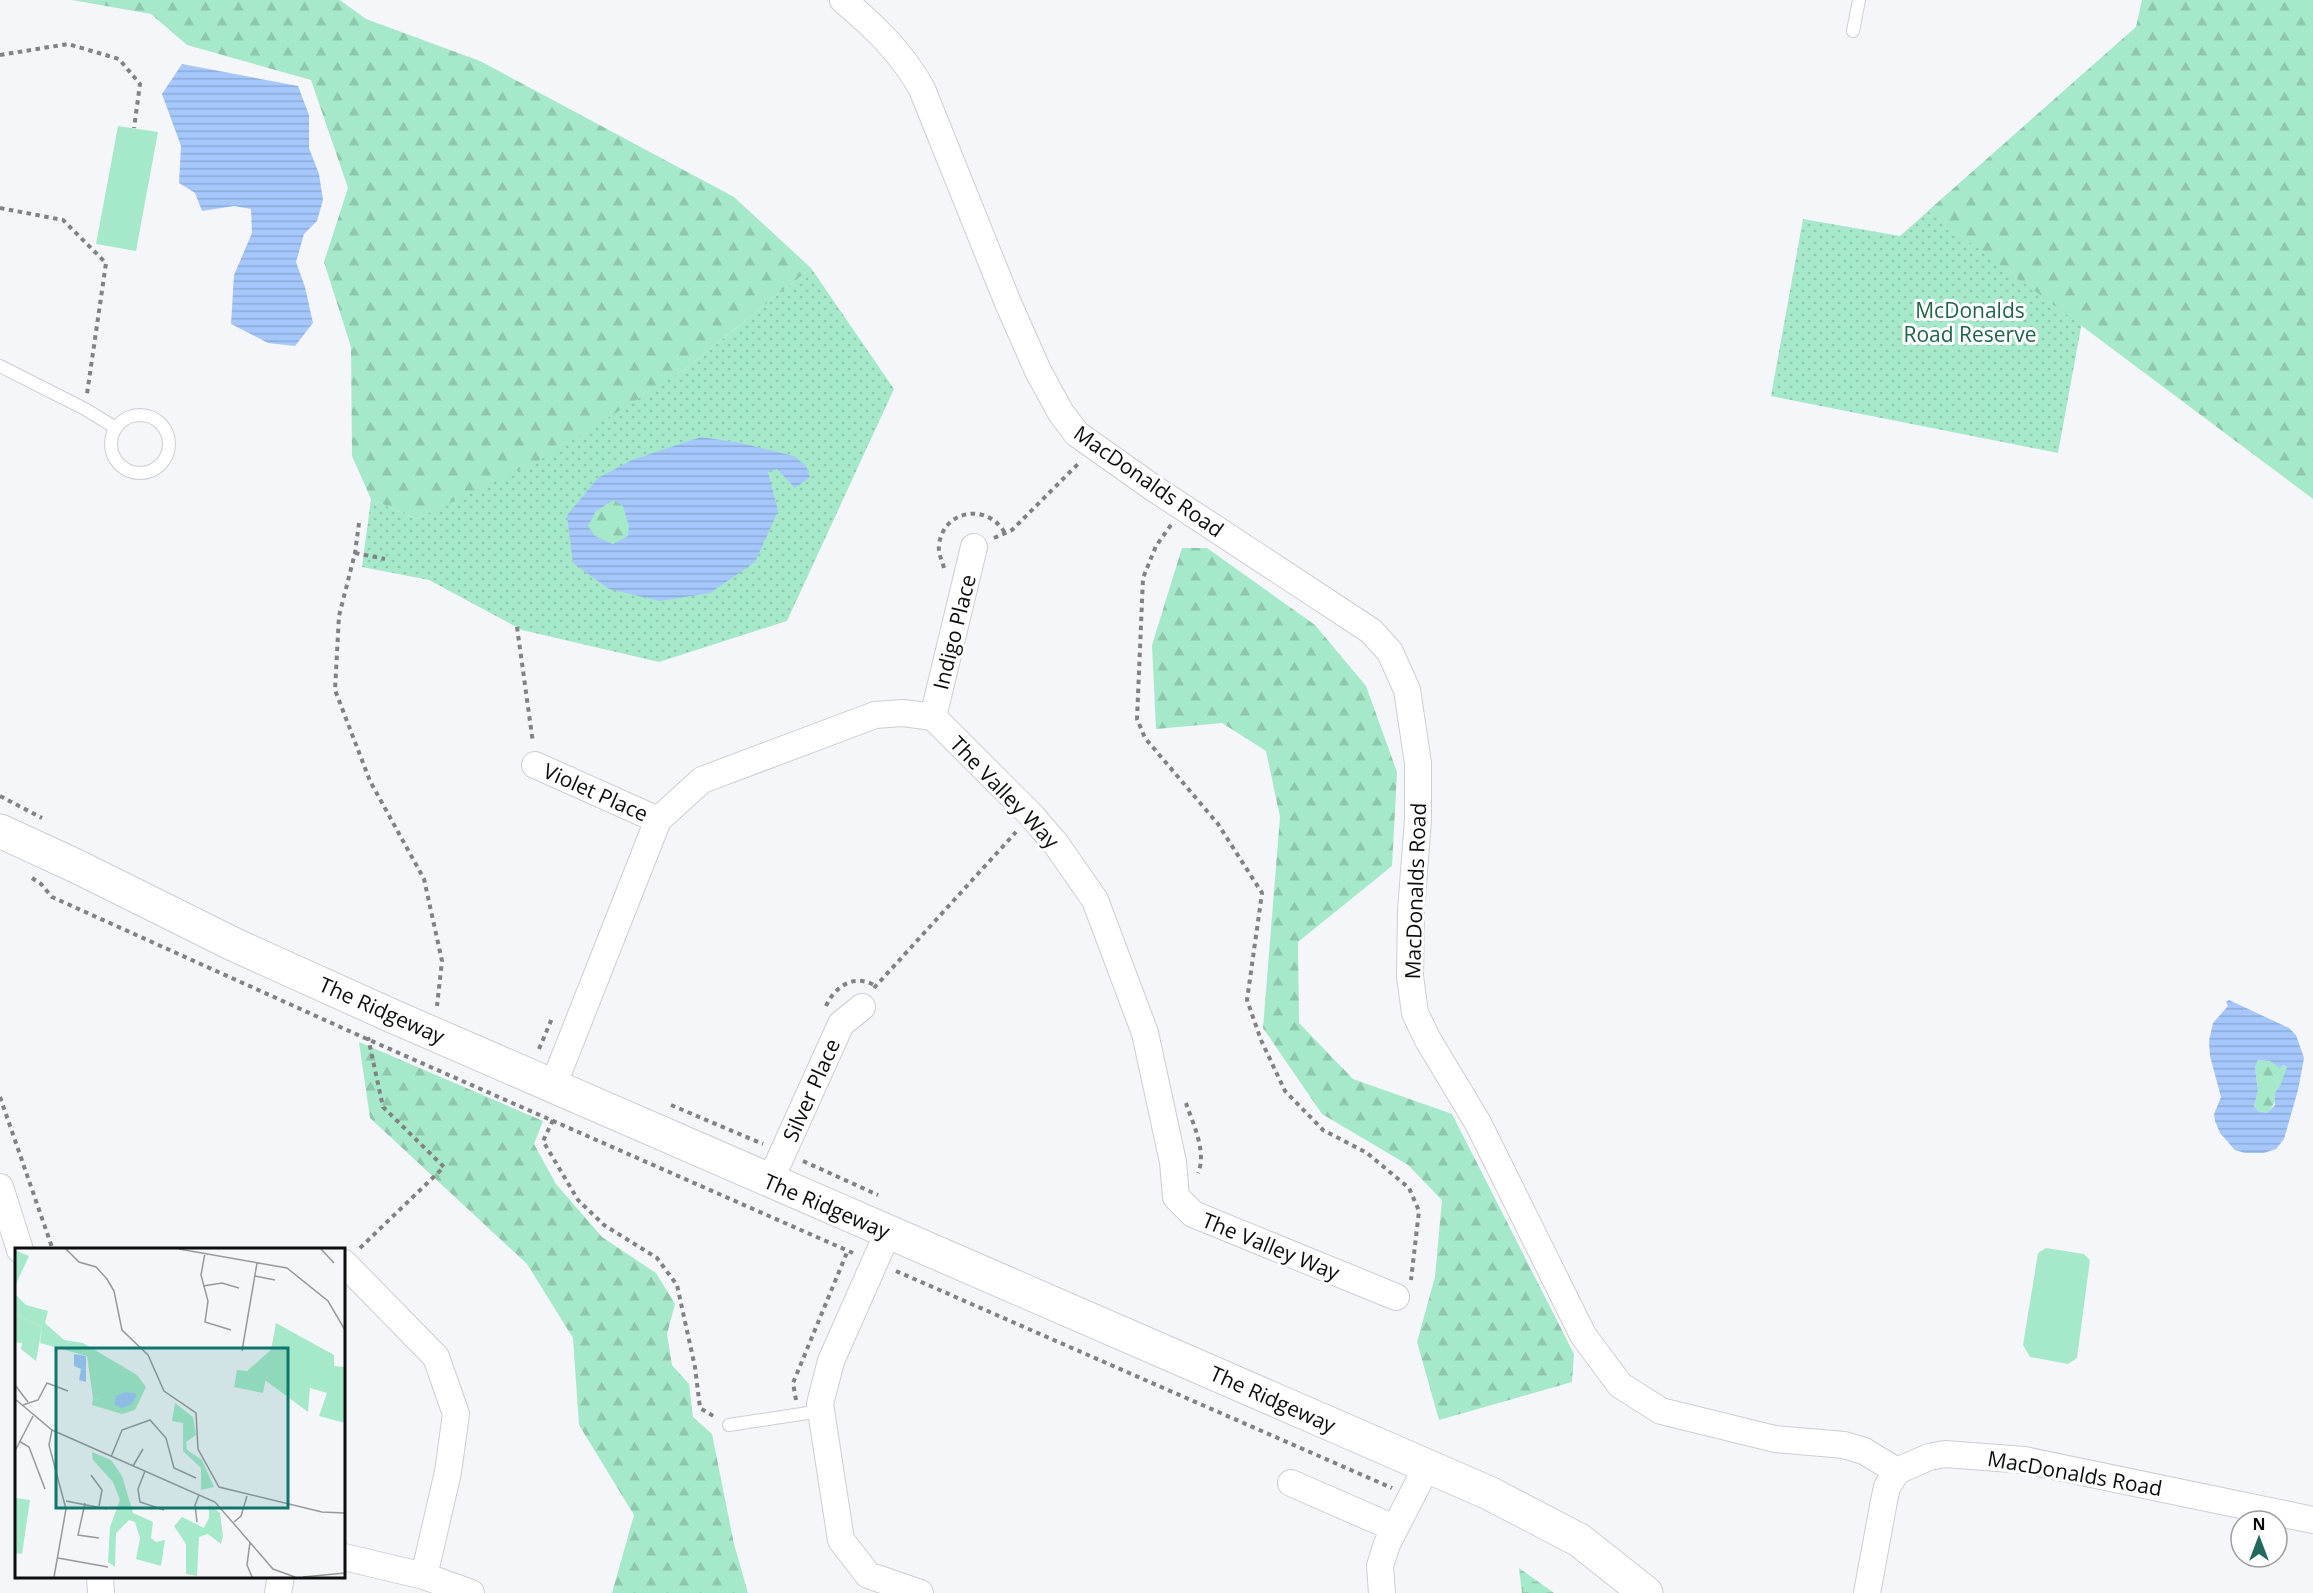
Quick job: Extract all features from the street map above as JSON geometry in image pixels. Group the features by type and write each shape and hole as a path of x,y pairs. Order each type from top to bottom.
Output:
{"street":[{"name":"MacDonalds Road","path":"843,0 889,41 913,72 1038,371 1061,413 1077,434 1184,508 1371,631 1390,652 1407,690 1412,716 1419,790 1411,910 1410,965 1411,993 1415,1013 1428,1040 1478,1123 1583,1335 1620,1385 1661,1411 1775,1439 1844,1445 1864,1451 1897,1471 1929,1457 1945,1454 2024,1460 2313,1520"},
{"name":"Indigo Place","path":"933,717 974,547"},
{"name":"The Valley Way","path":"561,1079 658,820 702,780 875,714 903,713 933,717 1031,815 1056,844 1095,900 1145,1033 1173,1162 1176,1197 1193,1214 1396,1297"},
{"name":"Violet Place","path":"535,765 658,820"},
{"name":"The Ridgeway","path":"0,831 236,945 373,1024 439,1015 561,1079 770,1181 1489,1493 1579,1540 1646,1593"},
{"name":"Silver Place","path":"770,1181 841,1024 862,1007"},
{"path":"0,1187 20,1248"},
{"path":"888,1232 831,1361 820,1404 809,1413 841,1540 868,1575 920,1593"},
{"path":"345,1264 436,1356 456,1414 448,1472 424,1576"},
{"path":"1382,1593 1380,1566 1394,1528 1427,1467"},
{"path":"1867,1593 1887,1487 1897,1471"},
{"path":"1291,1483 1394,1528"},
{"path":"345,1557 424,1576 471,1593"},
{"path":"100,1578 101,1593"},
{"path":"278,1593 281,1578"}],"lane":[{"path":"1853,31 1859,0"},
{"path":"0,366 85,409 116,428"},
{"path":"131,416 150,417 159,422 169,438 167,457 153,471 134,473 125,470 113,455 112,436 116,428 131,416"},
{"path":"729,1425 809,1413"}],"path":[{"path":"0,55 68,45 119,59 140,84 134,128"},
{"path":"0,208 63,220 106,263 85,409"},
{"path":"974,547 1012,530 1095,447"},
{"path":"1184,508 1156,546 1143,578 1137,718 1144,738 1218,824 1263,893 1247,1000 1261,1040 1285,1091 1323,1130 1367,1153 1409,1188 1419,1211 1411,1281 1405,1299 1396,1297"},
{"path":"359,523 356,553 339,616 335,690 370,781 424,879 442,961 439,1015"},
{"path":"356,553 384,559"},
{"path":"517,627 535,765"},
{"path":"0,796 53,824"},
{"path":"862,1007 877,983 1031,815"},
{"path":"27,874 41,884 52,897 373,1024 383,1107 444,1167 345,1262"},
{"path":"426,999 439,1015"},
{"path":"529,1044 561,1079 543,1141 578,1200 604,1225 657,1258 676,1285 695,1367 700,1408 729,1425"},
{"path":"0,1097 51,1248"},
{"path":"809,1413 793,1383 848,1250"}],"green space":[{"path":"72,0 340,0 366,19 480,61 734,197 811,268 684,370 546,457 416,519 371,499 352,456 351,347 324,262 348,188 311,80 187,45 151,14"},
{"path":"2142,0 2313,0 2313,499 1928,211 2136,27"},
{"name":"McDonalds Road Reserve","path":"2136,27 2058,453 1771,396 1803,219 1900,236"},
{"path":"118,126 158,132 136,251 96,244"},
{"path":"811,268 894,389 787,621 659,662 522,630 429,580 362,567 371,499 416,519 684,370"},
{"path":"614,500 623,506 629,526 628,536 613,544 595,536 588,526 596,511"},
{"path":"1182,548 1207,548 1315,625 1366,686 1397,772 1392,866 1298,942 1299,1023 1353,1079 1452,1114 1574,1354 1572,1382 1439,1420 1417,1342 1435,1277 1442,1200 1408,1165 1322,1114 1263,1028 1280,817 1266,751 1222,723 1156,729 1152,645"},
{"path":"359,1042 543,1121 534,1144 556,1184 602,1237 656,1273 675,1304 667,1334 672,1365 689,1384 693,1417 712,1434 734,1544 748,1593 612,1593 634,1515 579,1425 573,1338 527,1264 370,1118"},
{"path":"2258,1060 2270,1061 2287,1067 2276,1099 2267,1113 2258,1111 2254,1106 2258,1091 2255,1067"},
{"path":"2046,1248 2084,1254 2090,1260 2077,1358 2068,1364 2030,1357 2023,1345 2038,1253"},
{"path":"1519,1568 1554,1593 1522,1593"}],"water":[{"path":"182,64 298,86 309,115 309,148 319,174 323,200 317,221 304,234 296,262 305,287 313,323 295,346 268,343 231,324 234,275 252,233 251,209 234,206 202,211 195,193 179,183 181,146 162,94"},
{"path":"701,437 741,443 794,456 806,466 810,477 795,488 777,469 768,472 778,511 755,562 710,593 660,601 609,589 573,563 567,515 598,478 632,460","holes":["614,500 623,506 629,526 628,536 613,544 595,536 588,526 596,511"]},
{"path":"2229,1000 2289,1028 2296,1035 2304,1058 2298,1090 2284,1139 2276,1149 2264,1153 2245,1153 2235,1150 2220,1133 2215,1121 2214,1114 2221,1097 2210,1056 2209,1041 2213,1023 2228,1006 2226,1002","holes":["2258,1060 2270,1061 2280,1068 2283,1065 2287,1067 2275,1093 2275,1105 2267,1113 2258,1111 2254,1106 2258,1091 2255,1067"]}]}
